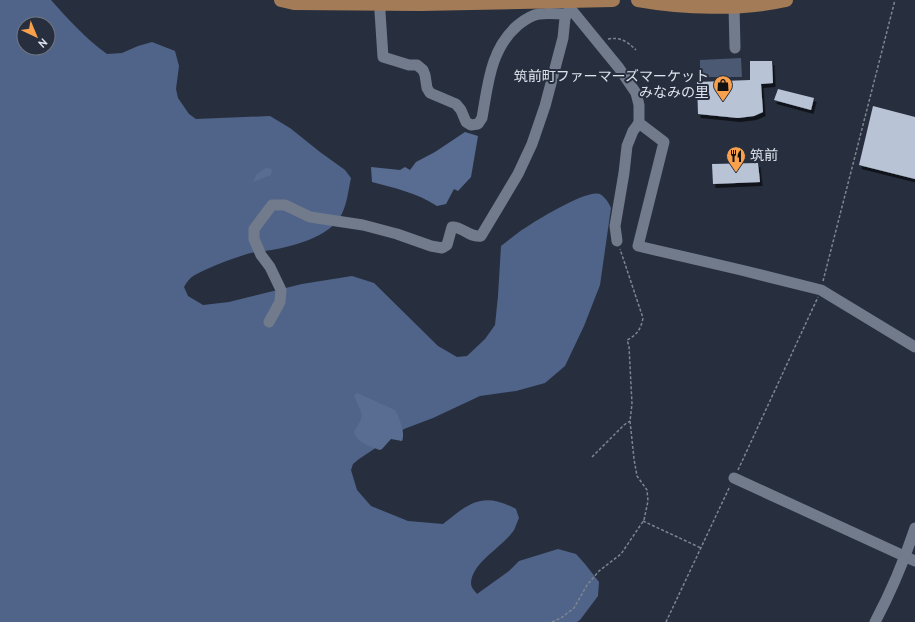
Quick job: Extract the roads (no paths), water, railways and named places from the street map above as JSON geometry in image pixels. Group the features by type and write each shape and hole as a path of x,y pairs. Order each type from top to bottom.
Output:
{"main road":[{"path":"281,0 294,3 564,5 613,0"},
{"path":"638,0 659,4 769,4 786,0"}],"street":[{"path":"687,0 690,2 733,4 732,48"},
{"path":"381,3 380,12 383,57 409,65 417,65 423,70 427,88 430,93 456,104 461,110 466,122 471,125 478,124 482,118 494,59 505,39 522,22 564,5"},
{"path":"564,5 598,42 619,68 636,93 639,105 639,123 633,131 627,146 616,226 617,241"},
{"path":"269,322 280,302 281,290 270,267 260,256 254,240 254,229 272,205 285,205 320,220 348,222 363,225 442,248 448,245 452,227 475,237 481,236 518,174 532,144 545,106 563,38 565,18 564,5"},
{"path":"639,123 664,142 638,246 821,290 915,347"},
{"path":"734,478 910,558"},
{"path":"875,622 910,558 915,528"}],"place":[{"name":"筑前町ファーマーズマーケット みなみの里","path":"723,102"},
{"name":"筑前","path":"736,173"}]}
